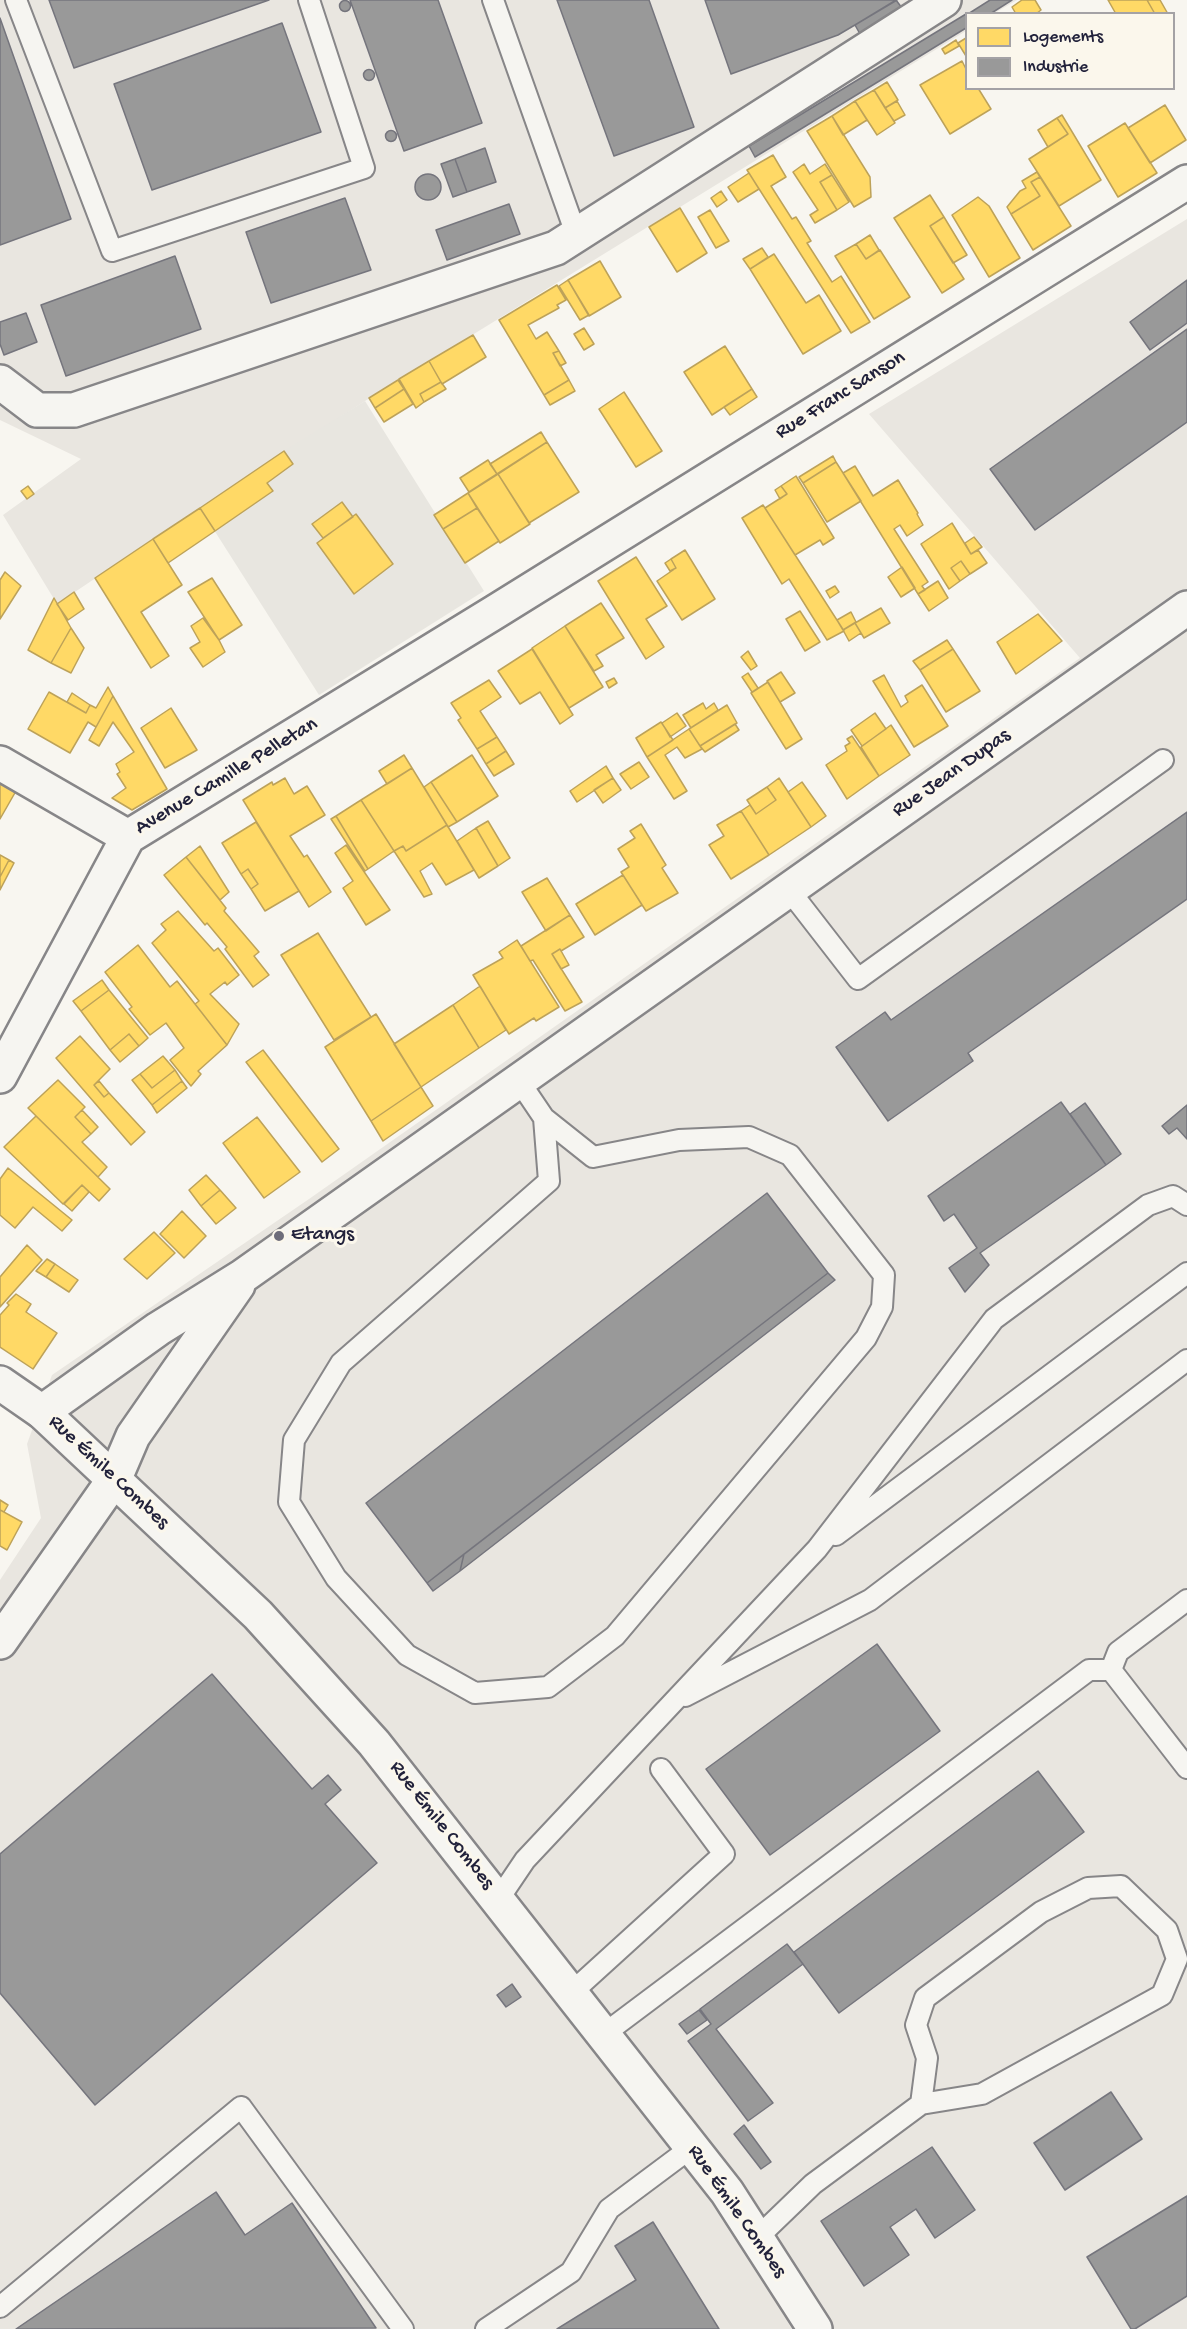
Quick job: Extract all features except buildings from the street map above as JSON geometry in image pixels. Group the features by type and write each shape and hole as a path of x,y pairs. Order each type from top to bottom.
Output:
{"street":[{"path":"0,382 37,410 74,410 556,248 944,0"},
{"name":"Rue Franc Sanson","path":"495,612 1187,182"},
{"name":"Rue Jean Dupas","path":"42,1412 158,1329 243,1276 1187,608"},
{"name":"Avenue Camille Pelletan","path":"0,1076 129,837 495,612"},
{"path":"0,764 129,837"},
{"path":"0,1642 115,1478 133,1436 243,1276"},
{"name":"Rue Émile Combes","path":"0,1383 42,1412 115,1478 258,1615 374,1743 727,2192 815,2329"}],"lane":[{"path":"16,0 112,251 364,168 309,0"},
{"path":"493,0 576,234"},
{"path":"789,890 858,979 1163,760"},
{"path":"519,1081 544,1118 593,1158 679,1140 749,1137 790,1155 884,1275 882,1306 866,1338 615,1636 548,1687 475,1693 407,1655 336,1578 289,1502 294,1440 341,1363 549,1181 544,1118"},
{"path":"498,1900 525,1860 817,1549 994,1319 1148,1205 1173,1196 1187,1205"},
{"path":"817,1549 1187,1273"},
{"path":"672,1703 870,1600 1187,1360"},
{"path":"1111,1670 1118,1652 1187,1600"},
{"path":"604,2034 1089,1670 1111,1670"},
{"path":"1111,1670 1187,1768"},
{"path":"571,1993 724,1854 661,1769"},
{"path":"757,2238 813,2184 921,2104 982,2094 1162,1995 1177,1959 1167,1930 1121,1886 1088,1888 1041,1912 925,1998 916,2025 927,2058 921,2104"},
{"path":"0,2307 241,2107 403,2329"},
{"path":"486,2329 571,2272 609,2209 692,2147"}],"shaded area":[{"path":"0,0 1017,0 997,12 965,12 965,32 365,401 57,604 3,515 81,459 0,420"},
{"path":"1187,219 1187,2329 0,2329 0,1580 41,1518 27,1444 52,1375 309,1199 1080,658 869,414"},
{"path":"365,401 484,591 319,695 200,508 284,451"}],"place":[{"name":"Etangs","path":"279,1236"}]}
